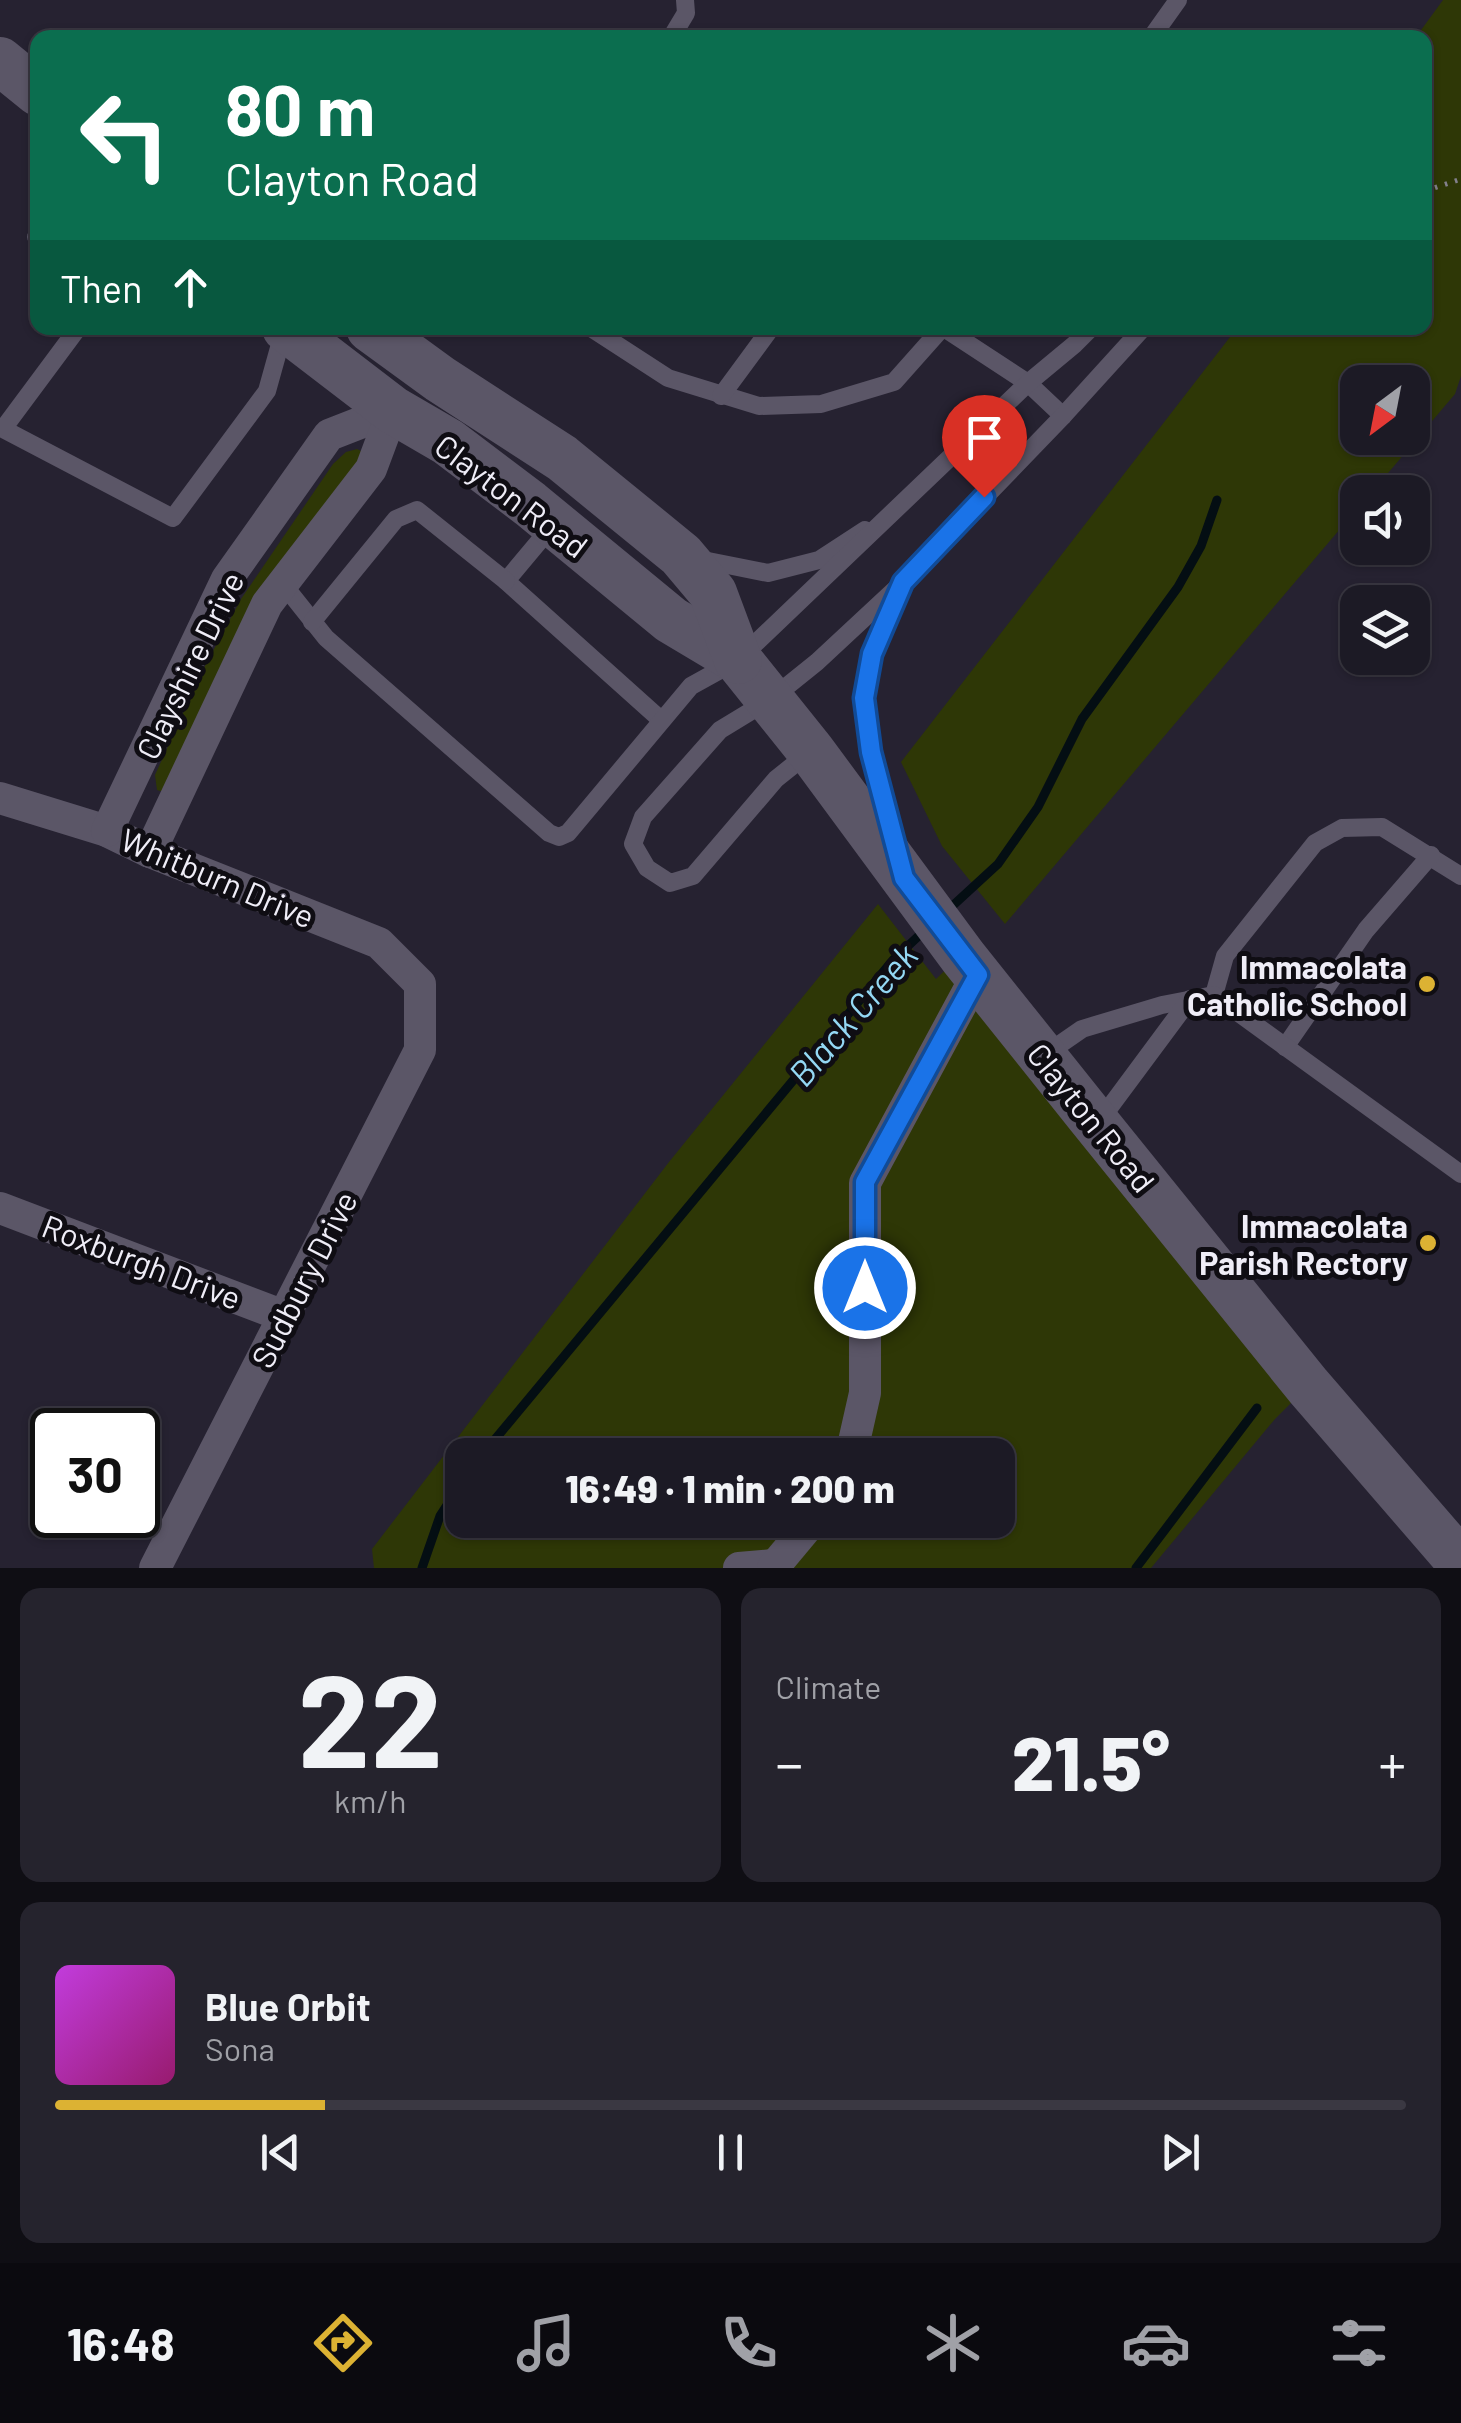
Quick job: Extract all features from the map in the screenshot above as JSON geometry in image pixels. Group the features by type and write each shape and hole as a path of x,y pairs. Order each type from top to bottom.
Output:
{"main road":[{"path":"0,61 30,85"},
{"name":"Clayton Road","path":"295,335 392,410 448,442 671,620 738,660 1042,1056 1308,1386 1461,1563"},
{"name":"Clayton Road","path":"379,335 440,380 562,458 681,555 713,593 738,660"}],"street":[{"name":"Clayshire Drive","path":"150,852 268,604 370,469 392,410"},
{"name":"Clayshire Drive","path":"107,831 227,579 330,436 392,410"},
{"name":"Whitburn Drive","path":"0,798 107,831 150,852 379,943 420,984"},
{"path":"855,1438 865,1393 865,1182 970,966"},
{"name":"Sudbury Drive","path":"155,1568 420,1050 420,984"},
{"name":"Roxburgh Drive","path":"0,1208 284,1316"},
{"path":"739,1568 773,1567 798,1538"}],"lane":[{"path":"676,30 686,13 685,0"},
{"path":"1157,30 1178,0"},
{"path":"73,335 2,429 173,518 267,391 284,335"},
{"path":"602,335 668,378 758,406 822,404 894,382 937,335"},
{"path":"720,396 765,335"},
{"path":"954,335 1028,383 1064,416"},
{"path":"283,584 326,638 558,837 568,832 690,686 738,660 1028,383 1083,335"},
{"path":"811,751 776,779 693,876 670,883 647,868 633,844 643,817 720,730 771,699 822,658 903,582 1137,335"},
{"path":"681,555 768,574 820,560 903,506"},
{"path":"312,622 396,519 417,510 506,581 662,720"},
{"path":"506,581 554,524"},
{"path":"903,582 877,639 864,698 871,752 904,878"},
{"path":"1214,995 1224,956 1315,843 1342,828 1382,827 1461,876"},
{"path":"1285,1046 1366,930 1431,855"},
{"path":"1042,1056 1082,1030 1214,995 1461,1174"},
{"path":"1097,1124 1190,1000"}],"path":[{"path":"1432,189 1461,179"}],"green space":[{"path":"1443,0 1461,0 1461,376 1455,394 1430,424 1430,365 1340,365 1340,455 1403,455 1386,475 1340,475 1340,529 1005,924 942,846 901,762 1232,335 1432,335 1432,30 1421,30"},
{"path":"346,452 363,452 167,793 157,790 155,775 200,675 241,599 333,464"},
{"path":"878,904 936,979 962,954 1308,1386 1275,1419 1151,1568 374,1568 372,1549 445,1454 445,1538 1015,1538 1015,1438 457,1438 669,1162"}],"waterway":[{"name":"Black Creek","path":"948,910 998,864 1038,807 1082,719 1178,587 1201,546 1217,500"},
{"name":"Black Creek","path":"496,1438 894,959 925,930"},
{"path":"1136,1568 1257,1408"},
{"name":"Black Creek","path":"422,1568 445,1508"}],"place":[{"name":"Immacolata Catholic School","path":"1427,984"},
{"name":"Immacolata Parish Rectory","path":"1428,1243"}],"route":[{"path":"865,1288 865,1182 978,975 904,878 871,752 864,698 882,624 903,582 984,497"}]}
